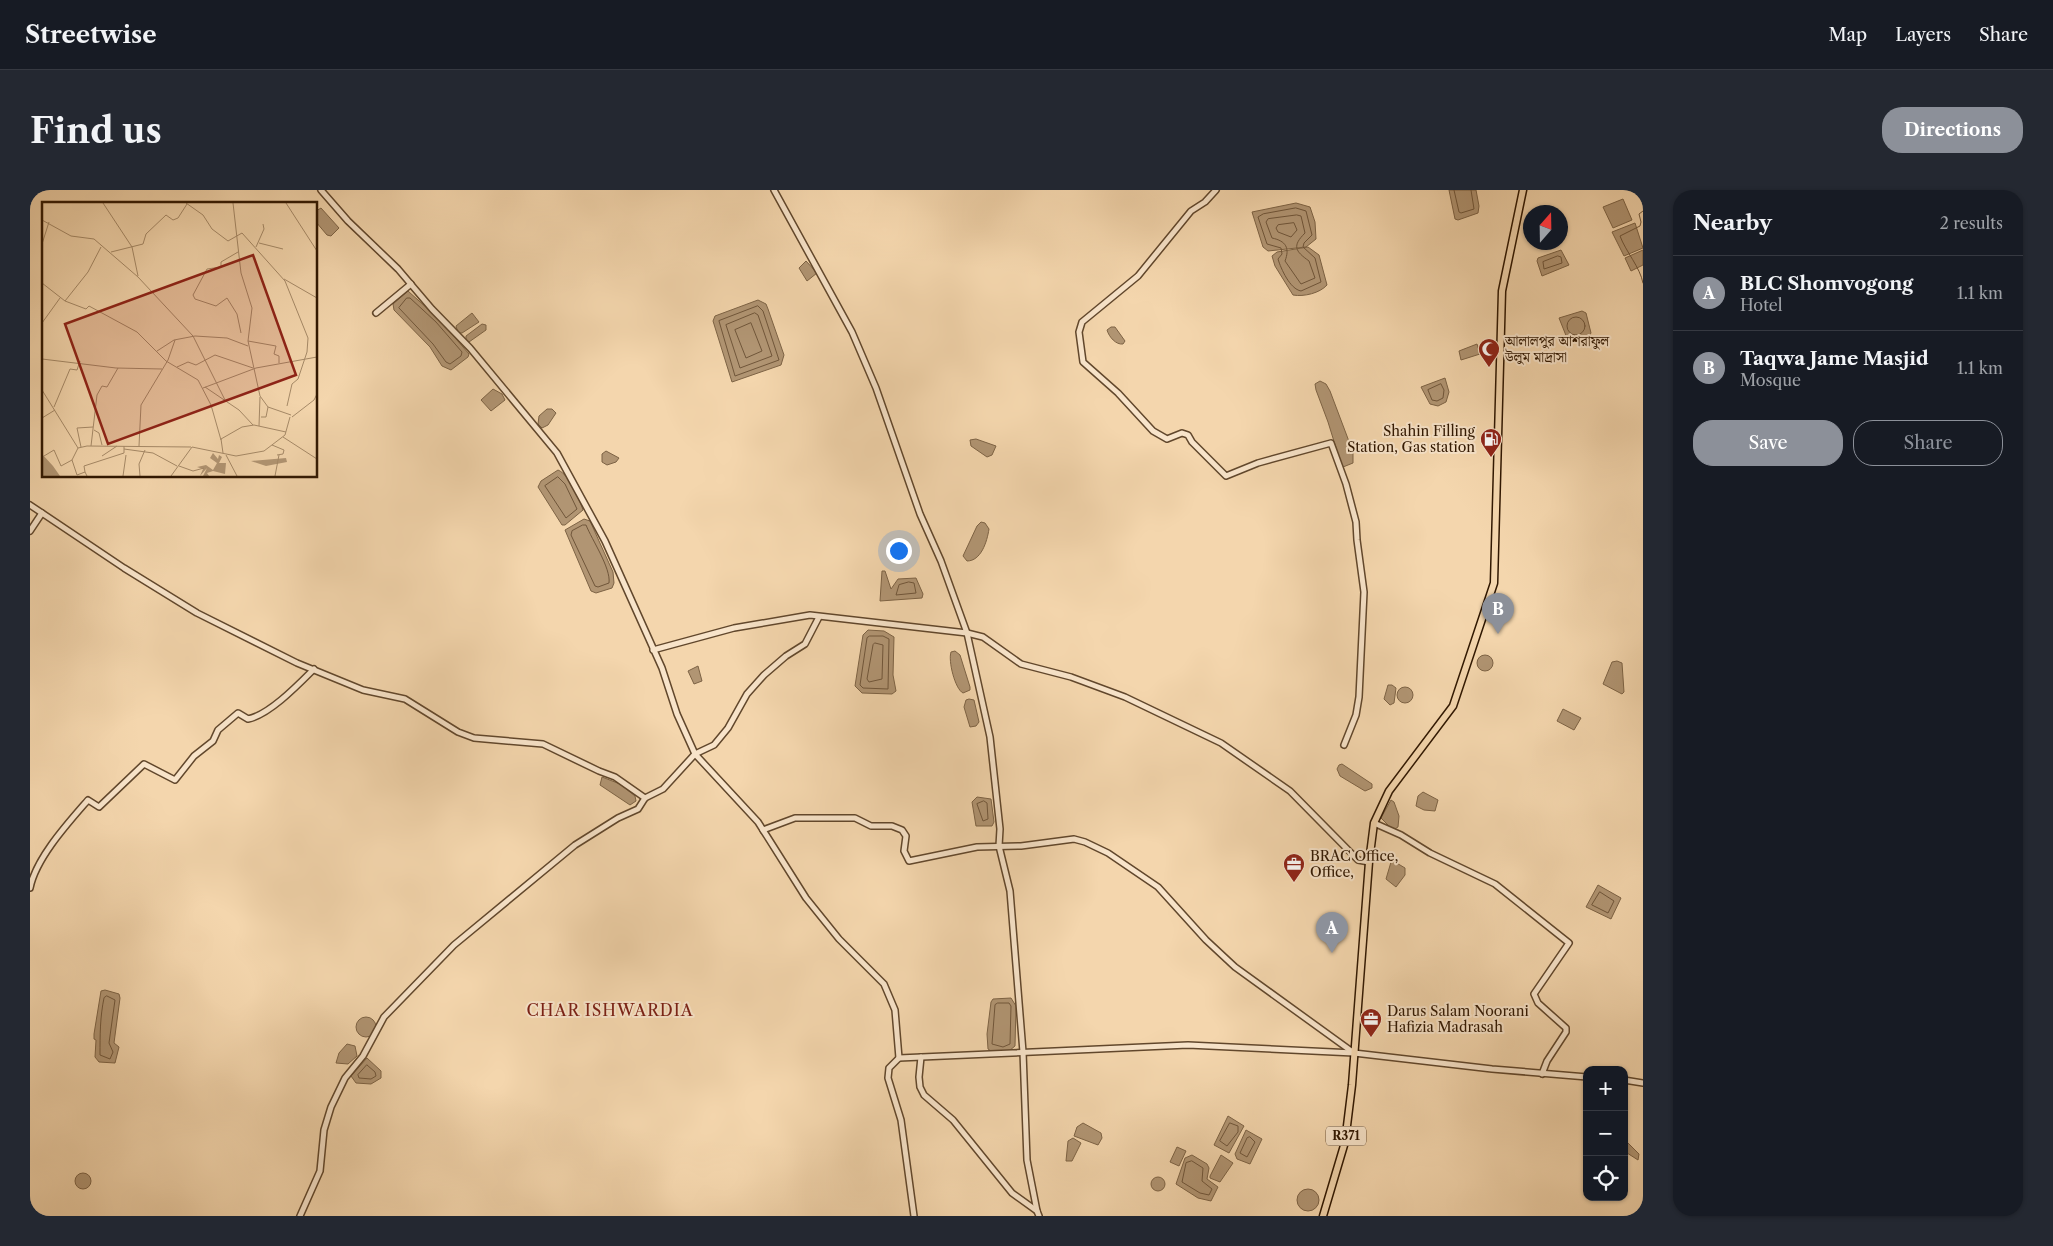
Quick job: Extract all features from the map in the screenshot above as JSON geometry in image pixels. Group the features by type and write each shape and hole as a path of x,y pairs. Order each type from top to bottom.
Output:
{"main road":[{"name":"R371","path":"1323,1216 1345,1142 1374,823 1389,791 1453,706 1494,583 1502,291 1523,190"}],"street":[{"path":"321,190 348,221 398,269 470,348 557,453 592,514 654,650 677,714 695,754 743,804 763,830 806,898 838,939 884,984 894,1010 899,1058"},
{"path":"774,190 859,348 876,388 920,514 941,561 967,633 990,737 1000,829 999,846 1008,882 1015,936 1015,964 1023,1052 1027,1160 1038,1214"},
{"path":"1216,190 1205,202 1191,211 1138,276 1082,322 1079,332 1083,362 1118,393 1153,432 1167,439 1182,433 1188,435 1192,442 1226,476 1258,463 1331,443 1346,484 1356,522 1356,540 1364,592 1356,715 1344,745"},
{"path":"376,312 410,284"},
{"path":"30,506 124,568 198,613 297,663 363,690 406,699 458,732 474,738 543,744 599,772 616,777 645,798"},
{"path":"30,531 42,513"},
{"path":"654,650 734,628 810,616 967,633 983,637 1021,664 1072,677 1125,697 1221,743 1290,792 1358,860 1369,862"},
{"path":"300,1216 320,1171 325,1122 331,1107 344,1078 363,1056 384,1017 454,944 575,845 618,818 638,809 645,798 663,789 695,754 714,745 728,728 747,694 773,666 805,644 819,617"},
{"path":"30,888 33,875 44,858 88,800 99,806 144,764 175,780 189,761 213,740 218,730 238,713 248,719 255,718 287,694 314,670"},
{"path":"763,830 795,818 856,818 871,826 892,826 902,830 906,836 904,851 909,861 977,847 1074,838 1108,854 1158,887 1206,940 1234,967 1354,1053"},
{"path":"1374,823 1495,884 1569,943 1534,994 1538,1003 1566,1028 1566,1032 1547,1061 1542,1074"},
{"path":"914,1216 901,1120 888,1078 889,1068 899,1058 1188,1044 1354,1053 1542,1074 1583,1077"},
{"path":"921,1057 919,1078 924,1095 953,1120 1012,1193 1038,1214"},
{"path":"1628,1081 1643,1083"}],"water":[{"path":"1449,190 1476,190 1479,206 1478,213 1458,220 1455,219"},
{"path":"1623,199 1632,220 1613,228 1603,207"},
{"path":"1296,203 1310,207 1315,222 1316,239 1306,247 1268,251 1263,247 1252,212"},
{"path":"321,208 339,228 331,236 327,235 318,224 318,210"},
{"path":"1635,223 1643,248 1624,256 1612,232"},
{"path":"1308,247 1319,255 1327,285 1312,294 1293,295 1275,266 1272,256 1277,252"},
{"path":"1561,250 1569,265 1542,276 1537,261 1538,258"},
{"path":"1643,250 1643,265 1631,271 1625,258"},
{"path":"806,261 817,273 807,281 799,268"},
{"path":"408,291 439,319 469,354 468,357 451,370 442,366 430,347 394,310 393,304"},
{"path":"758,300 766,304 768,309 784,355 781,365 732,382 713,321 715,316"},
{"path":"1582,311 1586,313 1591,333 1589,336 1571,341 1567,338 1559,318"},
{"path":"472,313 479,322 462,333 458,333 456,326"},
{"path":"482,324 486,325 486,330 469,342 466,336"},
{"path":"1115,327 1125,341 1123,344 1115,342 1111,338 1107,330"},
{"path":"1477,344 1480,354 1461,360 1459,351"},
{"path":"1445,378 1449,392 1446,402 1438,406 1430,404 1421,387"},
{"path":"1320,381 1326,384 1330,391 1353,452 1353,463 1343,467 1316,390 1315,384"},
{"path":"493,389 502,394 505,400 491,411 481,400"},
{"path":"547,409 552,409 556,413 548,425 542,428 538,424 539,416"},
{"path":"976,439 996,446 992,455 987,457 971,446 970,440"},
{"path":"606,451 619,458 616,462 607,465 602,462 602,454"},
{"path":"558,470 570,482 583,510 565,525 562,525 538,487 541,481"},
{"path":"584,519 590,521 613,572 614,583 612,588 596,593 591,591 565,530"},
{"path":"981,522 985,523 989,529 985,545 976,558 967,561 963,556 977,526"},
{"path":"882,571 885,571 891,589 898,579 916,578 923,594 922,598 880,601"},
{"path":"868,630 884,631 894,637 893,675 896,691 892,694 862,693 855,686 863,635"},
{"path":"955,651 960,655 970,687 970,690 963,693 957,686 951,668 950,656 951,652"},
{"path":"1485,655 1491,657 1493,663 1491,669 1485,671 1479,669 1477,663 1479,657"},
{"path":"1612,662 1622,663 1624,692 1622,694 1603,684"},
{"path":"698,666 702,681 694,684 688,671"},
{"path":"1388,685 1396,688 1394,703 1390,705 1384,699"},
{"path":"1405,687 1413,695 1405,703 1397,695"},
{"path":"966,700 974,700 979,722 976,726 970,727 964,707"},
{"path":"1563,709 1581,718 1574,730 1557,721"},
{"path":"1342,764 1372,784 1372,788 1365,791 1340,776 1337,769"},
{"path":"602,777 620,784 635,796 636,801 630,805 600,785"},
{"path":"1423,792 1438,800 1435,811 1424,810 1416,806 1418,796"},
{"path":"977,797 991,799 994,822 992,826 976,826 972,802"},
{"path":"1391,800 1394,802 1399,816 1398,827 1393,830 1381,818"},
{"path":"1391,862 1395,862 1405,868 1405,875 1396,887 1386,879"},
{"path":"1598,885 1621,898 1611,919 1586,907"},
{"path":"105,990 119,994 120,998 114,1043 119,1047 115,1063 99,1062 95,1057 96,1040 94,1039 94,1034 101,991"},
{"path":"1011,998 1016,1006 1015,1046 1009,1051 991,1051 988,1049 987,1034 991,1002 993,999"},
{"path":"366,1017 373,1020 376,1027 373,1034 366,1037 359,1034 356,1027 359,1020"},
{"path":"347,1044 355,1046 357,1056 348,1064 336,1063 339,1053"},
{"path":"367,1058 381,1071 381,1078 371,1084 356,1083 351,1076"},
{"path":"1228,1116 1244,1126 1229,1153 1214,1145"},
{"path":"1083,1123 1101,1133 1102,1138 1098,1145 1074,1136 1077,1127"},
{"path":"1246,1130 1262,1139 1250,1164 1237,1159 1235,1154"},
{"path":"1073,1138 1081,1143 1072,1161 1066,1161 1068,1141"},
{"path":"1628,1143 1639,1154 1638,1160 1628,1154"},
{"path":"1177,1147 1186,1151 1179,1166 1170,1162"},
{"path":"1192,1155 1207,1164 1209,1168 1207,1179 1218,1187 1211,1201 1198,1198 1176,1184 1185,1158"},
{"path":"1221,1155 1233,1163 1220,1182 1210,1178 1210,1176"},
{"path":"83,1173 89,1175 91,1181 89,1187 83,1189 77,1187 75,1181 77,1175"},
{"path":"1155,1177 1161,1177 1165,1184 1161,1191 1155,1191 1151,1187 1151,1181"},
{"path":"1304,1189 1312,1189 1319,1196 1319,1204 1312,1211 1304,1211 1297,1204 1297,1196"}],"place":[{"name":"আলালপুর আশরাফুল উলুম মাদ্রাসা","path":"1489,368"},
{"name":"Shahin Filling Station, Gas station","path":"1491,458"},
{"name":"Taqwa Jame Masjid","path":"1498,634"},
{"name":"BRAC Office, Office,","path":"1294,883"},
{"name":"BLC Shomvogong","path":"1332,953"},
{"name":"Darus Salam Noorani Hafizia Madrasah","path":"1371,1038"}],"district":[{"name":"CHAR ISHWARDIA","path":"610,1010"}]}
